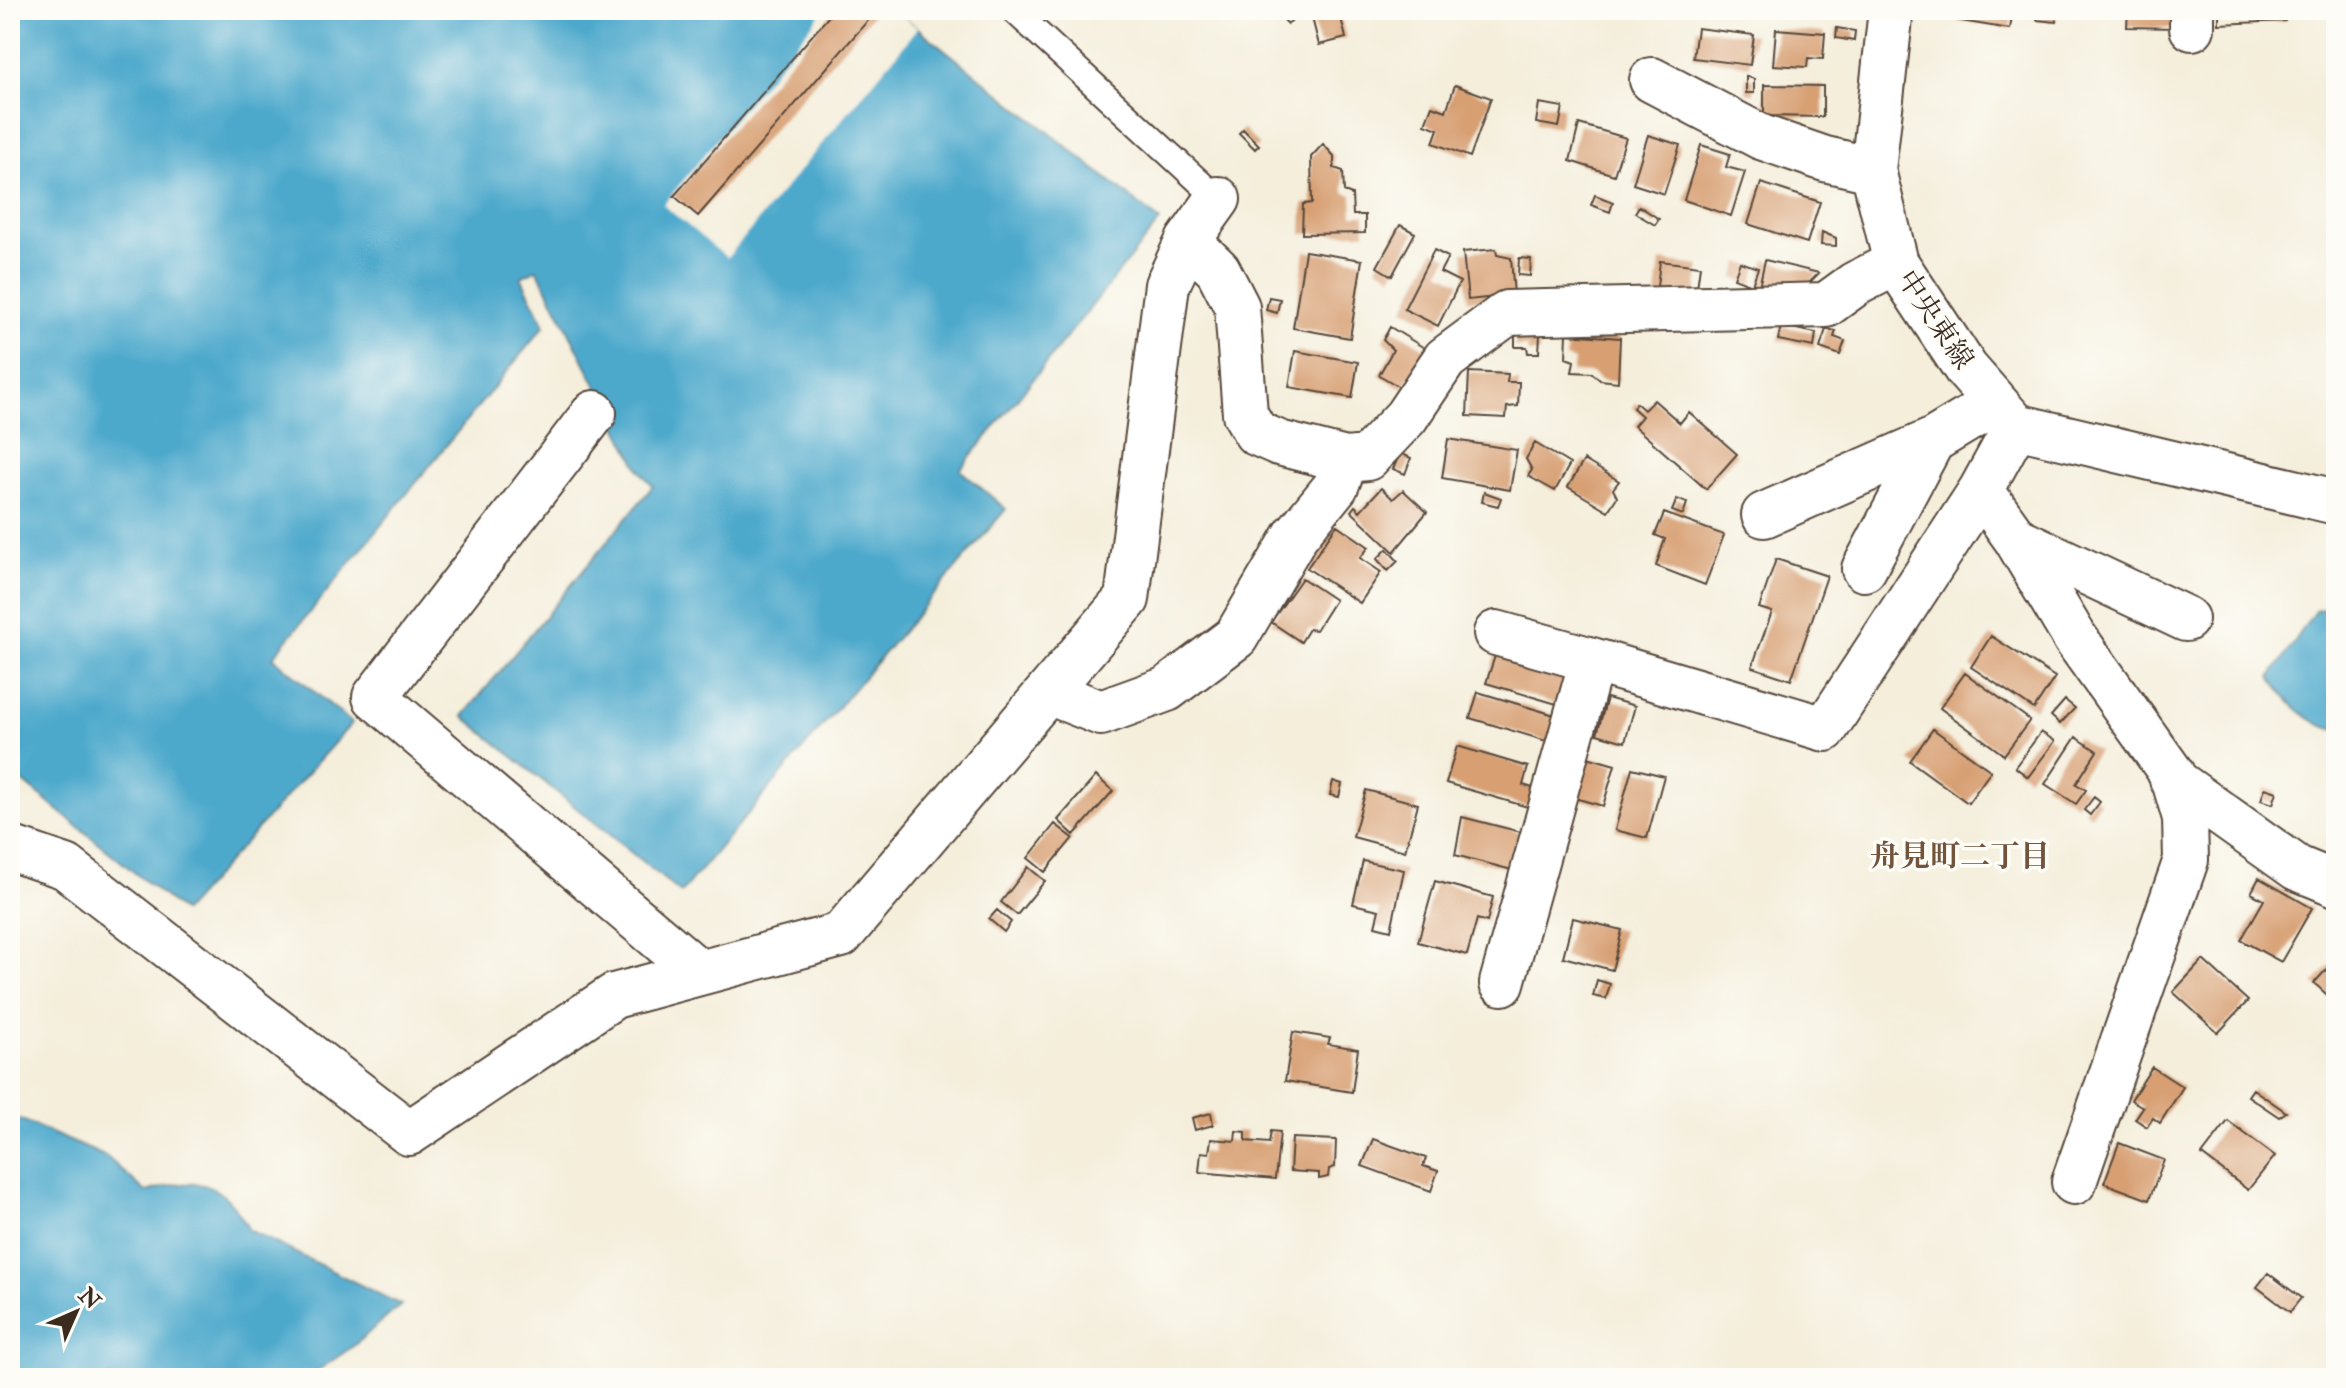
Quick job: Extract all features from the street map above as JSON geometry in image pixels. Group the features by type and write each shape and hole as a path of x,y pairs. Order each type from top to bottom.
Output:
{"street":[{"name":"中央東線","path":"1891,10 1873,170 1896,263 1966,369 2005,414"},
{"path":"1652,80 1761,137 1825,159 1873,170"},
{"path":"10,848 66,867 409,1133 614,996 841,935 1127,599 1167,285 1188,241 1218,199"},
{"path":"1188,241 1218,270 1237,307 1245,414 1256,433 1279,443 1346,460 1367,458 1406,417 1445,359 1507,313 1826,305 1855,284 1896,263"},
{"path":"594,413 375,697 700,973"},
{"path":"1496,633 1825,729 1981,490 2005,414"},
{"path":"1764,515 1932,441 2005,414 2336,502"},
{"path":"1864,569 1932,441"},
{"path":"1048,692 1101,713 1167,689 1236,637 1296,535 1336,486 1346,460"},
{"path":"1981,490 2016,539 2075,638 2172,774 2185,818 2186,860 2074,1182"},
{"path":"2016,539 2186,619"},
{"path":"1502,983 1592,660"},
{"path":"2172,779 2297,868 2336,884"}],"lane":[{"path":"1013,10 1218,199"}],"water":[{"path":"10,10 895,10 1160,221 960,470 1006,509 681,893 463,716 653,486 640,471 537,269 521,277 545,325 273,657 352,723 183,912 10,771"},
{"path":"2336,608 2336,730 2316,723 2298,710 2271,677 2315,611"},
{"path":"10,1115 107,1157 146,1192 181,1184 207,1186 218,1191 229,1200 249,1230 401,1305 352,1347 307,1378 10,1378"}],"pier":[{"path":"824,10 895,10 918,28 727,258 663,205"}],"building":[{"path":"834,10 877,10 698,216 674,196"},
{"path":"1302,10 1288,24 1276,12"},
{"path":"1310,10 1339,10 1346,38 1319,45"},
{"path":"1957,10 2013,10 2010,29 1955,20"},
{"path":"2038,10 2057,10 2056,22 2037,20"},
{"path":"2128,10 2176,10 2176,28 2127,27"},
{"path":"2219,10 2284,10 2285,21 2219,24"},
{"path":"1697,28 1754,35 1750,65 1693,58"},
{"path":"1837,28 1855,31 1854,41 1836,38"},
{"path":"1776,29 1825,33 1823,59 1808,58 1807,67 1773,65"},
{"path":"1746,76 1754,79 1754,93 1746,93"},
{"path":"1455,85 1491,98 1470,157 1433,143 1438,129 1425,124 1432,106 1446,111"},
{"path":"1764,85 1823,86 1823,117 1764,116"},
{"path":"1539,103 1563,107 1559,127 1536,123"},
{"path":"1579,124 1626,138 1614,175 1570,161"},
{"path":"1243,129 1259,145 1255,149 1239,133"},
{"path":"1648,135 1680,145 1664,194 1633,184"},
{"path":"1323,144 1334,156 1334,168 1343,171 1344,192 1352,195 1353,215 1365,215 1365,233 1302,234 1303,204 1312,203 1311,157"},
{"path":"1701,145 1730,154 1726,167 1745,172 1731,216 1684,200"},
{"path":"1761,183 1820,202 1807,243 1748,224"},
{"path":"1595,195 1613,202 1610,212 1591,205"},
{"path":"1639,206 1659,219 1655,225 1635,213"},
{"path":"1400,225 1415,233 1392,276 1377,267"},
{"path":"1822,232 1836,238 1836,246 1821,245"},
{"path":"1496,249 1497,255 1511,258 1514,295 1468,300 1463,252"},
{"path":"1434,250 1448,257 1440,272 1460,282 1438,326 1404,309"},
{"path":"1305,251 1362,260 1350,338 1293,328"},
{"path":"1519,258 1531,259 1530,276 1518,275"},
{"path":"1765,260 1819,273 1809,283 1759,287"},
{"path":"1660,261 1700,266 1696,296 1656,295"},
{"path":"1740,262 1758,268 1752,285 1734,278"},
{"path":"1269,297 1280,299 1277,313 1266,310"},
{"path":"1781,326 1816,333 1814,347 1778,340"},
{"path":"1390,327 1426,349 1403,389 1379,375 1393,350 1383,340"},
{"path":"1826,329 1836,331 1834,337 1845,341 1840,355 1820,348"},
{"path":"1515,334 1540,334 1539,353 1528,353 1527,347 1515,347"},
{"path":"1567,334 1620,338 1618,382 1600,380 1592,373 1572,372 1574,361 1566,358"},
{"path":"1295,351 1358,362 1352,398 1289,387"},
{"path":"1469,372 1508,374 1507,382 1519,382 1518,406 1507,407 1506,418 1467,416"},
{"path":"1654,400 1680,423 1689,412 1737,454 1706,489 1634,426 1642,416 1633,408 1636,403 1644,410"},
{"path":"1448,439 1517,450 1510,490 1442,478"},
{"path":"1535,443 1570,464 1555,491 1528,476 1532,470 1526,459"},
{"path":"1400,453 1411,458 1405,474 1393,469"},
{"path":"1584,460 1619,481 1613,489 1617,497 1608,511 1568,487"},
{"path":"1381,488 1393,499 1403,490 1427,512 1394,552 1351,511 1355,506 1360,511"},
{"path":"1484,492 1501,498 1498,506 1482,502"},
{"path":"1677,499 1687,503 1683,515 1672,511"},
{"path":"1664,513 1724,535 1705,585 1656,566 1665,539 1655,535"},
{"path":"1337,525 1369,547 1360,558 1381,572 1360,603 1307,568"},
{"path":"1387,549 1398,561 1388,571 1377,559"},
{"path":"1776,559 1827,576 1791,680 1752,667 1772,612 1759,608"},
{"path":"1302,578 1335,600 1316,630 1309,629 1301,642 1271,622"},
{"path":"1991,636 2055,677 2034,709 1971,667"},
{"path":"1496,653 1569,675 1560,705 1486,683"},
{"path":"1965,673 2030,720 2004,755 1940,708"},
{"path":"1478,692 1561,717 1553,743 1470,718"},
{"path":"1607,698 1635,706 1625,742 1597,734"},
{"path":"2065,700 2075,708 2060,724 2051,716"},
{"path":"1933,729 1991,771 1968,803 1910,761"},
{"path":"2041,732 2055,741 2028,777 2015,767"},
{"path":"2076,737 2097,751 2076,784 2086,790 2076,804 2045,784"},
{"path":"1457,746 1528,767 1523,785 1536,789 1531,808 1446,783"},
{"path":"1584,756 1615,765 1603,806 1571,797"},
{"path":"1632,768 1664,776 1647,838 1615,830"},
{"path":"1096,776 1113,791 1074,835 1058,820"},
{"path":"1333,781 1342,784 1339,797 1330,795"},
{"path":"2265,788 2277,792 2273,804 2261,800"},
{"path":"1366,790 1418,804 1405,851 1353,837"},
{"path":"2094,797 2100,802 2090,815 2084,810"},
{"path":"1462,817 1521,832 1512,870 1455,855"},
{"path":"1055,824 1073,838 1045,872 1028,858"},
{"path":"1363,861 1404,870 1391,930 1375,926 1379,910 1353,904"},
{"path":"1028,867 1045,881 1017,915 1001,902"},
{"path":"2259,878 2312,908 2281,962 2241,940 2264,900 2251,893"},
{"path":"1435,881 1493,897 1487,922 1477,919 1467,955 1418,942"},
{"path":"997,910 1011,922 1004,932 989,919"},
{"path":"1573,918 1622,930 1612,970 1563,957"},
{"path":"2336,959 2336,1003 2314,983"},
{"path":"2203,960 2248,1001 2218,1033 2173,992"},
{"path":"1597,980 1610,984 1606,999 1593,996"},
{"path":"1293,1032 1330,1038 1328,1044 1358,1049 1352,1092 1285,1081"},
{"path":"2152,1067 2183,1087 2160,1123 2153,1118 2147,1127 2135,1119 2143,1107 2131,1100"},
{"path":"2253,1089 2286,1112 2279,1117 2248,1096"},
{"path":"1211,1113 1213,1125 1195,1130 1192,1118"},
{"path":"2228,1121 2275,1156 2248,1190 2202,1155"},
{"path":"1236,1131 1246,1132 1246,1141 1269,1143 1271,1131 1280,1132 1275,1179 1199,1172 1201,1152 1209,1153 1211,1139 1235,1141"},
{"path":"1292,1138 1336,1140 1335,1167 1329,1169 1328,1177 1319,1179 1319,1173 1290,1171"},
{"path":"1373,1139 1426,1158 1423,1166 1438,1171 1431,1191 1362,1166"},
{"path":"2119,1143 2164,1160 2149,1200 2104,1183"},
{"path":"2268,1273 2301,1298 2290,1312 2257,1287"}],"district":[{"name":"舟見町二丁目","path":"1960,856"}]}
